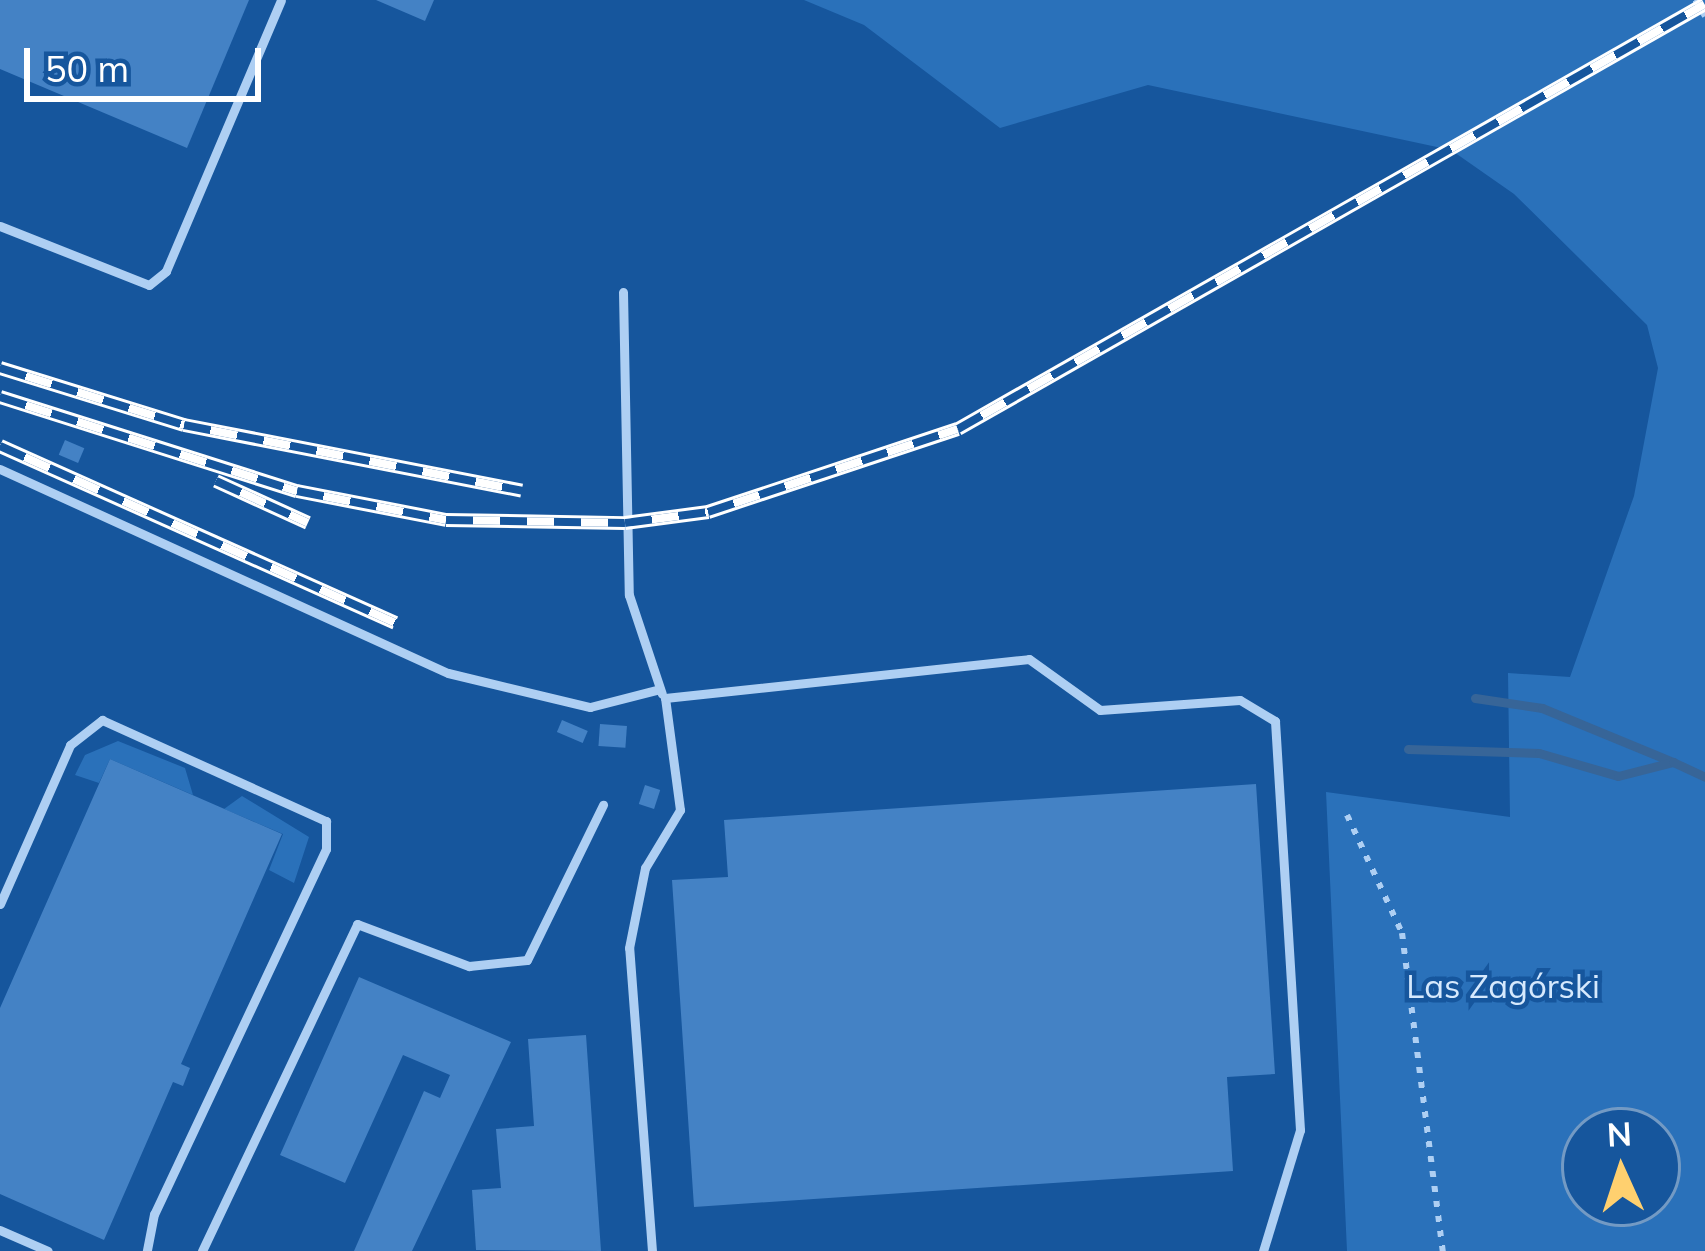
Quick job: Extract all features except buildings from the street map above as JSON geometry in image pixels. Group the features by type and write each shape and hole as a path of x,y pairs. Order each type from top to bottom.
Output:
{"lane":[{"path":"0,226 149,285 166,272 281,0"},
{"path":"623,292 629,595 662,694 680,810 645,868 629,949 652,1251"},
{"path":"0,469 448,673 590,707 662,694 1028,659 1100,710 1240,700 1275,721 1300,1130 1263,1251"},
{"path":"0,904 70,745 102,720 326,821 326,849 154,1214 147,1251"},
{"path":"202,1251 357,924 469,966 527,960 603,805"},
{"path":"0,1230 48,1251"}],"path":[{"path":"1695,0 1705,16"},
{"path":"1347,815 1402,933 1443,1251"}],"green space":[{"name":"Las Zagórski","path":"804,0 1705,0 1705,1251 1347,1251 1326,792 1510,817 1508,673 1570,677 1634,496 1658,368 1647,325 1514,194 1451,150 1148,85 1000,128 864,25"},
{"path":"118,741 185,768 193,795 110,759 99,783 75,775 85,755"},
{"path":"242,796 309,837 294,883 269,870 283,834 224,809"}],"waterway":[{"path":"1475,698 1542,708 1673,762"},
{"path":"1408,749 1539,753 1618,776 1673,762 1705,777"}],"railway":[{"path":"0,397 297,491 446,520 625,523 708,512 958,429 1705,4"},
{"path":"0,368 184,425 522,491"},
{"path":"0,446 395,623"},
{"path":"216,481 308,523"}]}
